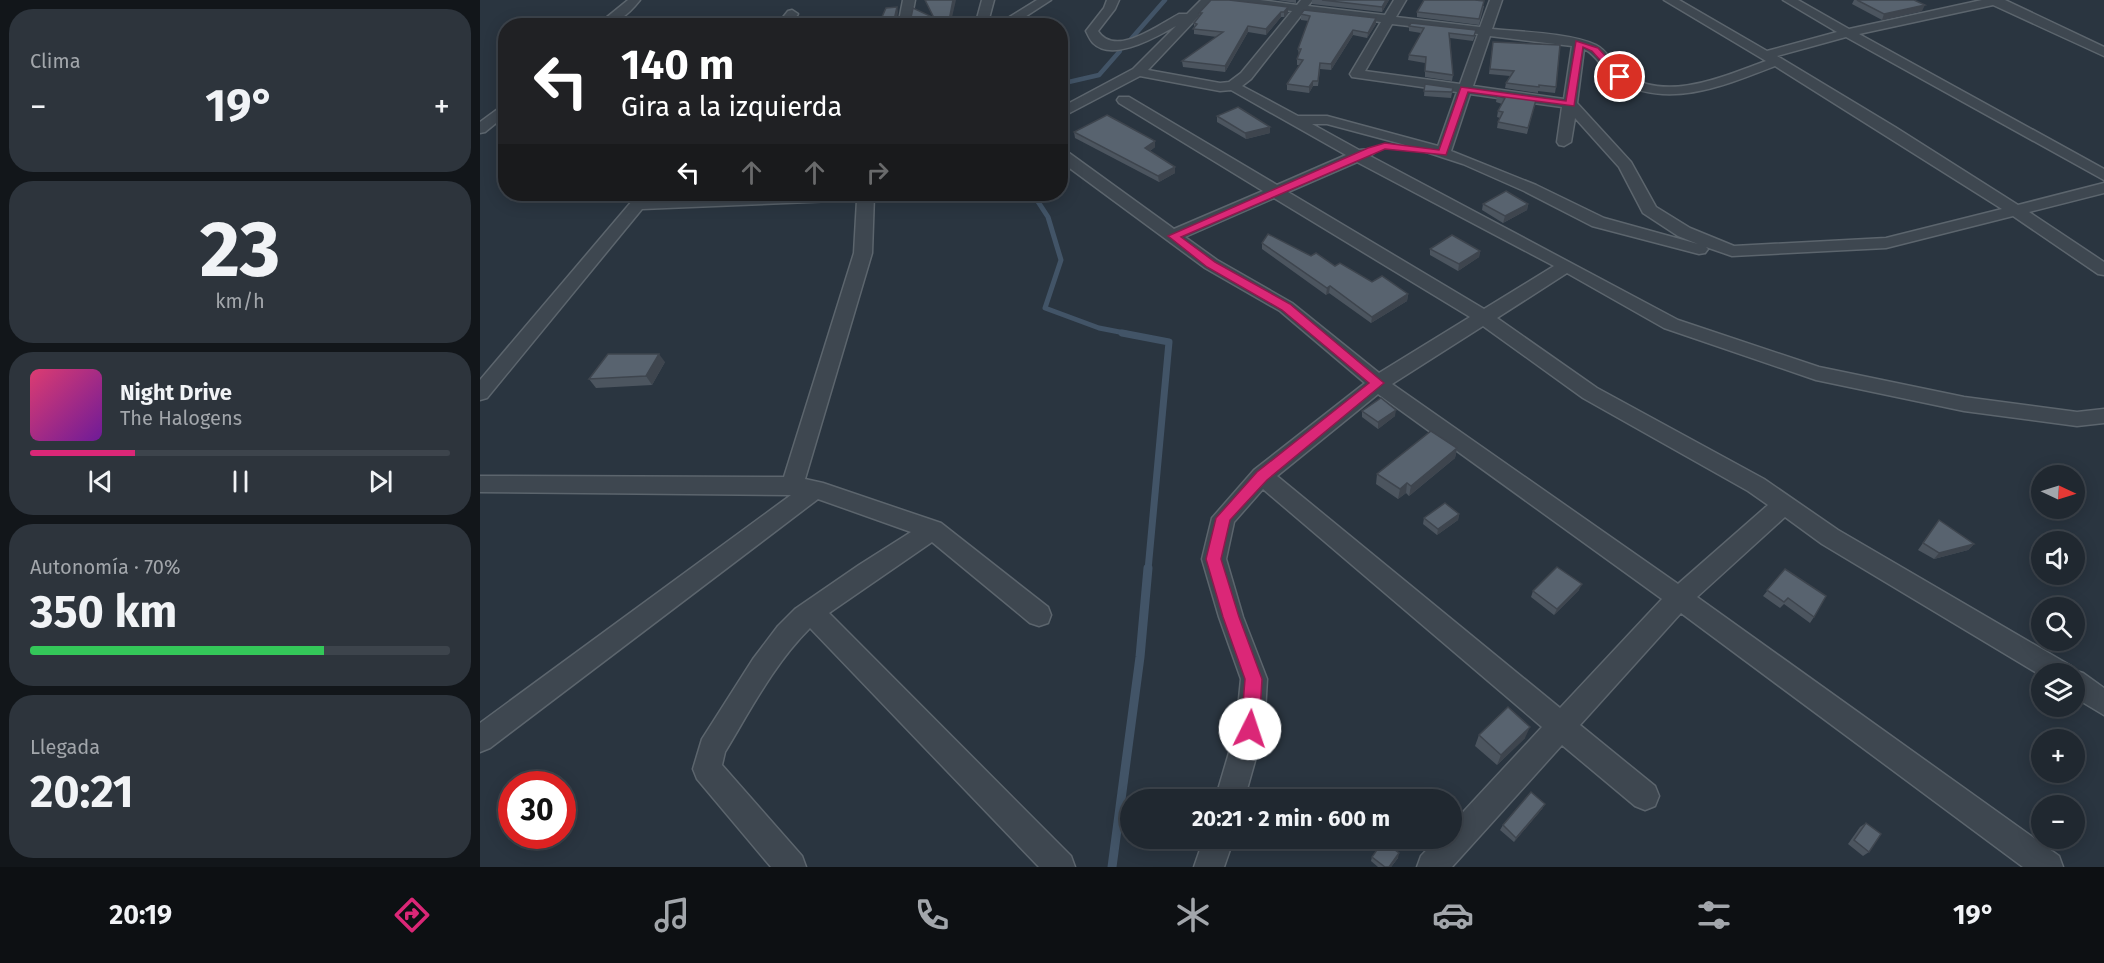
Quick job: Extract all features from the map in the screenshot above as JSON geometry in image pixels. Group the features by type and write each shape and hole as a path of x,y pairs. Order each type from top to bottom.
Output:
{"street":[{"path":"613,18 634,0"},
{"path":"906,18 909,0"},
{"path":"983,18 988,0"},
{"path":"1015,18 1045,0"},
{"path":"1113,0 1112,7 1092,31 1098,42 1110,48 1118,48 1197,11"},
{"path":"1068,110 1138,72 1208,0"},
{"path":"1231,0 1304,4 1389,20 1579,43 1595,49 1620,77 1650,88 1675,90 1701,87 1772,58 1846,33 1995,0 2104,52"},
{"path":"1400,0 1357,74 1570,104 1626,165 1649,210 1684,232 1732,251"},
{"path":"1439,152 1496,0"},
{"path":"1670,0 1772,58 2016,209 2104,270"},
{"path":"1789,0 2104,175"},
{"path":"1233,86 1246,76 1304,4"},
{"path":"789,18 792,14"},
{"path":"1564,142 1579,43"},
{"path":"1138,72 1220,87 1233,86 1405,182 1567,266 1671,324 1816,373 1964,404 2077,419 2104,416"},
{"path":"1124,100 1483,317 1590,393 1756,485 1830,537 2043,663"},
{"path":"480,112 498,110"},
{"path":"480,129 498,115"},
{"path":"1297,120 1327,120 1364,128 1439,152 1530,188 1599,222 1705,250 1732,251 1886,243 2104,188"},
{"path":"1173,236 1358,154 1385,146 1439,152"},
{"path":"1068,159 1211,264 1286,307 1378,383 1679,598 2048,867"},
{"path":"480,393 640,201"},
{"path":"480,739 804,488 863,253 866,201"},
{"path":"1232,789 1250,729 1254,679 1231,617 1214,559 1223,518 1262,476 1378,383 1567,266"},
{"path":"1262,476 1645,796"},
{"path":"480,484 804,488 933,530 1039,615"},
{"path":"1432,867 1679,598 1784,504"},
{"path":"791,867 707,769 712,748 762,667 787,634 811,612 867,572 933,530"},
{"path":"811,612 1060,867"},
{"path":"2085,690 2104,703"},
{"path":"1209,867 1215,849"}],"building":[{"path":"925,0 953,0 950,18 934,18"},
{"path":"1211,0 1288,7 1266,29 1248,26 1225,66 1182,61 1223,32 1193,29 1197,24 1194,23 1202,13 1199,13"},
{"path":"1322,0 1386,0 1382,7"},
{"path":"1424,0 1484,1 1479,19 1417,12"},
{"path":"1857,0 1914,0 1925,5 1884,14"},
{"path":"897,7 894,18 882,18 886,8"},
{"path":"913,8 934,18 911,18"},
{"path":"1304,10 1376,18 1368,33 1353,30 1331,64 1320,63 1318,81 1313,81 1309,87 1287,84 1303,60 1297,59 1301,49 1298,49 1310,16 1301,14"},
{"path":"1411,23 1476,30 1474,36 1449,33 1453,75 1425,71 1426,57 1409,55 1424,28 1409,26"},
{"path":"1493,42 1560,45 1556,87 1506,83 1514,71 1490,69"},
{"path":"1425,84 1453,88 1452,92 1424,91"},
{"path":"1498,94 1536,100 1528,128 1498,122 1503,112 1498,111 1505,98 1497,96"},
{"path":"1238,107 1270,127 1245,133 1217,116"},
{"path":"1107,115 1155,141 1145,148 1175,167 1158,176 1074,132"},
{"path":"1506,191 1528,204 1505,216 1483,204"},
{"path":"1268,234 1311,256 1316,253 1335,266 1340,263 1372,282 1382,276 1408,294 1372,317 1330,286 1327,288 1262,243"},
{"path":"1452,235 1480,251 1459,264 1430,249"},
{"path":"608,354 659,354 646,376 589,379"},
{"path":"1381,398 1396,410 1378,422 1362,411"},
{"path":"1431,431 1457,448 1411,486 1407,483 1400,489 1377,474"},
{"path":"1445,503 1459,514 1438,529 1424,518"},
{"path":"1939,520 1974,544 1939,553 1923,543"},
{"path":"1557,567 1582,584 1557,609 1533,591"},
{"path":"1785,569 1826,596 1814,617 1788,598 1784,602 1767,590"},
{"path":"1508,707 1530,727 1501,755 1479,735"},
{"path":"1531,792 1545,804 1516,838 1503,825"},
{"path":"1866,823 1881,834 1869,852 1854,840"},
{"path":"1378,849 1394,849 1399,853 1389,867 1385,867 1372,857"}],"waterway":[{"path":"1131,39 1165,0"},
{"path":"1068,82 1099,75 1120,51"},
{"path":"1038,201 1048,217 1061,260 1045,308 1099,328 1130,334"},
{"path":"1122,333 1169,342 1148,570"},
{"path":"1112,867 1140,657 1148,568"}],"route":[{"path":"1250,729 1254,679 1231,617 1214,559 1223,518 1262,476 1378,383 1286,307 1211,264 1173,236 1371,150 1385,146 1443,153 1464,89 1570,104 1579,43 1595,49 1620,77"}]}
